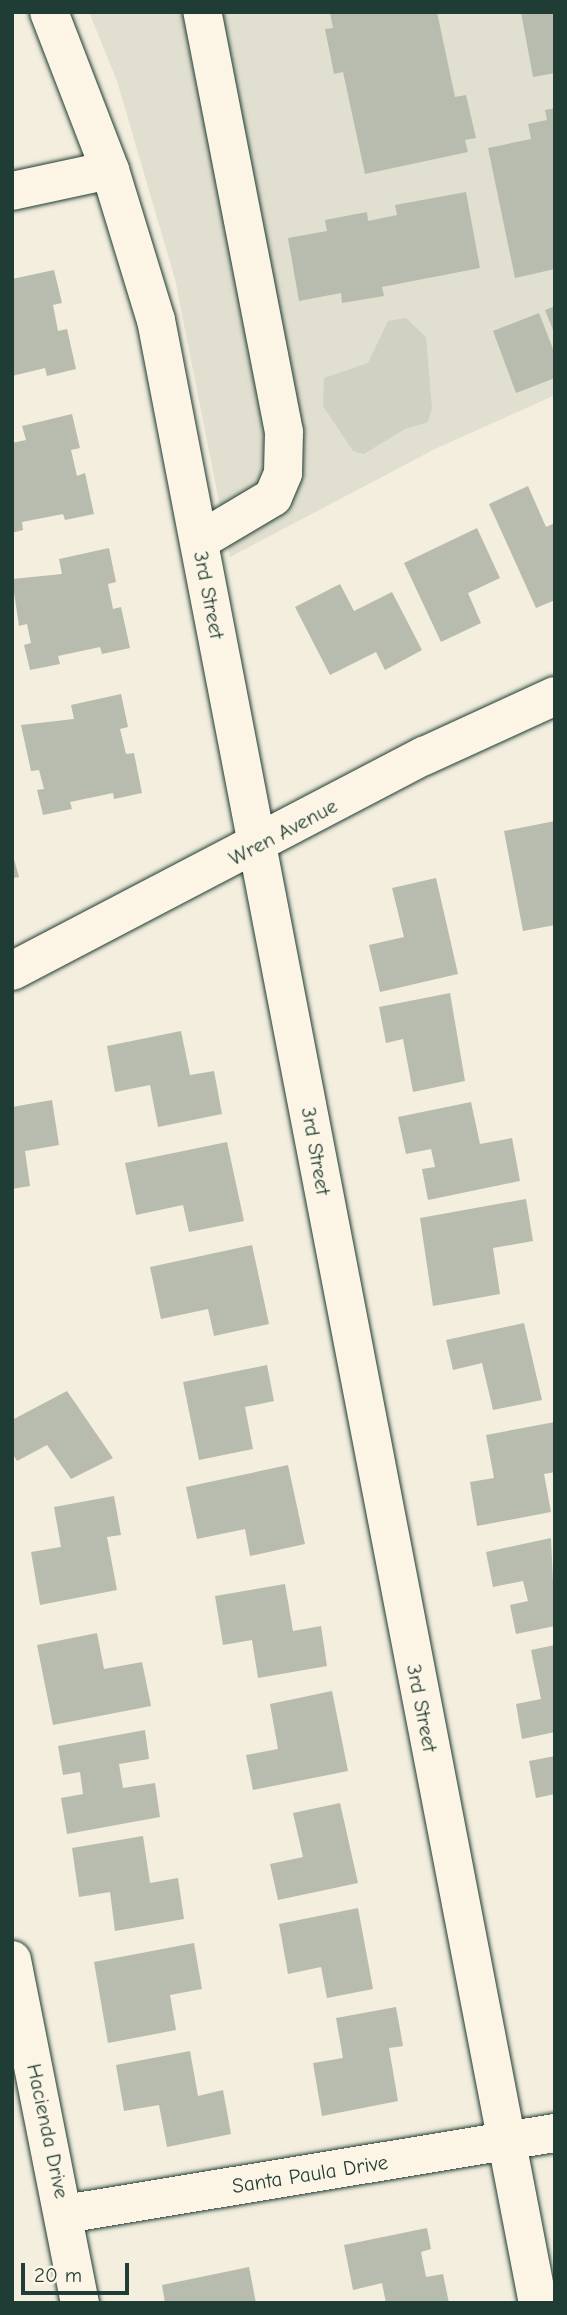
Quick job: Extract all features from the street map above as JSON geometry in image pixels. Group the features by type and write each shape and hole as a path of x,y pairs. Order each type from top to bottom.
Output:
{"street":[{"name":"3rd Street","path":"49,12 110,170 156,320 260,844 538,2303"},
{"path":"199,541 273,497 284,473 284,432 202,12"},
{"path":"12,191 110,170"},
{"name":"Wren Avenue","path":"12,971 260,844 424,756 555,696"},
{"name":"Hacienda Drive","path":"12,1960 65,2214 80,2303"},
{"name":"Santa Paula Drive","path":"65,2214 555,2133"}],"shaded area":[{"path":"89,12 555,12 555,395 435,449 230,557 175,279 117,81"},
{"path":"406,318 426,337 432,408 428,422 405,429 364,454 353,451 323,406 324,378 368,363 388,321"}],"building":[{"path":"437,12 455,97 466,95 476,138 465,140 468,152 365,174 343,72 334,74 325,29 333,28 330,13"},
{"path":"521,12 555,12 555,73 533,77"},
{"path":"555,108 555,269 515,278 488,148 531,139 528,124 547,120 545,110"},
{"path":"466,192 480,268 382,287 384,296 342,303 341,293 299,301 288,238 327,231 325,220 367,212 368,221 397,215 395,205"},
{"path":"54,270 62,303 53,305 58,331 67,329 76,369 47,376 45,368 12,376 12,279"},
{"path":"555,306 555,335 545,310"},
{"path":"539,313 555,354 555,378 516,393 493,331"},
{"path":"72,414 80,448 71,450 77,476 85,473 94,514 65,520 63,514 22,522 23,530 12,533 12,443 26,440 22,426"},
{"path":"528,486 546,527 555,523 555,600 536,608 489,504"},
{"path":"477,528 500,578 468,593 481,623 441,642 404,563"},
{"path":"109,548 116,582 108,584 113,609 121,607 130,648 102,654 100,647 58,656 60,664 30,670 24,645 31,643 27,624 19,626 12,579 62,574 59,559"},
{"path":"340,584 354,611 392,592 422,650 385,670 376,652 330,675 295,607"},
{"path":"121,694 128,727 120,729 126,754 134,753 142,793 114,799 113,793 70,802 72,809 43,815 37,790 44,789 39,770 31,771 21,725 74,719 71,705"},
{"path":"555,821 555,925 523,931 504,831"},
{"path":"12,852 19,877 12,878"},
{"path":"436,878 458,974 380,992 369,945 404,937 392,888"},
{"path":"450,993 465,1081 413,1092 403,1039 386,1043 379,1007"},
{"path":"181,1031 190,1075 214,1071 222,1114 158,1127 150,1085 115,1092 107,1046"},
{"path":"52,1100 59,1145 25,1151 30,1186 12,1189 12,1107"},
{"path":"471,1102 480,1144 512,1138 520,1181 428,1200 422,1169 435,1167 431,1149 406,1154 398,1117"},
{"path":"227,1142 244,1221 189,1232 183,1205 136,1215 125,1163"},
{"path":"526,1199 533,1241 493,1248 500,1294 433,1306 420,1218"},
{"path":"252,1245 269,1324 214,1336 208,1309 161,1319 150,1267"},
{"path":"524,1323 542,1400 493,1410 482,1363 453,1370 446,1340"},
{"path":"267,1365 274,1401 245,1407 253,1449 199,1460 183,1382"},
{"path":"67,1391 113,1458 71,1479 47,1445 17,1461 12,1453 12,1420"},
{"path":"555,1422 555,1472 544,1474 551,1512 477,1526 470,1482 494,1478 486,1435"},
{"path":"288,1465 305,1544 250,1556 245,1529 197,1539 186,1487"},
{"path":"114,1496 121,1535 107,1537 117,1590 40,1605 31,1552 61,1547 54,1507"},
{"path":"551,1538 555,1626 516,1634 510,1605 528,1601 523,1581 493,1587 486,1552"},
{"path":"285,1584 293,1631 321,1626 327,1666 258,1678 252,1640 223,1645 215,1596"},
{"path":"97,1633 104,1669 142,1662 151,1706 53,1725 37,1645"},
{"path":"555,1645 555,1732 522,1739 516,1704 541,1699 531,1650"},
{"path":"332,1691 348,1771 253,1790 246,1755 278,1749 270,1704"},
{"path":"145,1730 149,1759 119,1764 123,1788 155,1783 160,1817 67,1834 61,1798 83,1794 80,1772 63,1775 58,1746"},
{"path":"555,1756 555,1794 536,1798 529,1761"},
{"path":"340,1803 358,1883 278,1900 270,1864 303,1857 293,1813"},
{"path":"143,1836 150,1883 178,1878 184,1919 115,1931 110,1892 79,1897 72,1848"},
{"path":"358,1908 373,1989 327,1998 321,1967 288,1974 279,1924"},
{"path":"194,1943 202,1989 170,1995 176,2030 108,2043 94,1962"},
{"path":"396,2007 403,2046 389,2048 398,2101 322,2116 313,2063 343,2058 336,2018"},
{"path":"190,2051 198,2096 223,2090 231,2134 167,2147 159,2105 124,2111 116,2065"},
{"path":"427,2228 431,2249 421,2252 426,2277 443,2274 449,2303 386,2303 382,2283 353,2290 344,2245"},
{"path":"249,2267 256,2303 165,2303 162,2285"}]}
